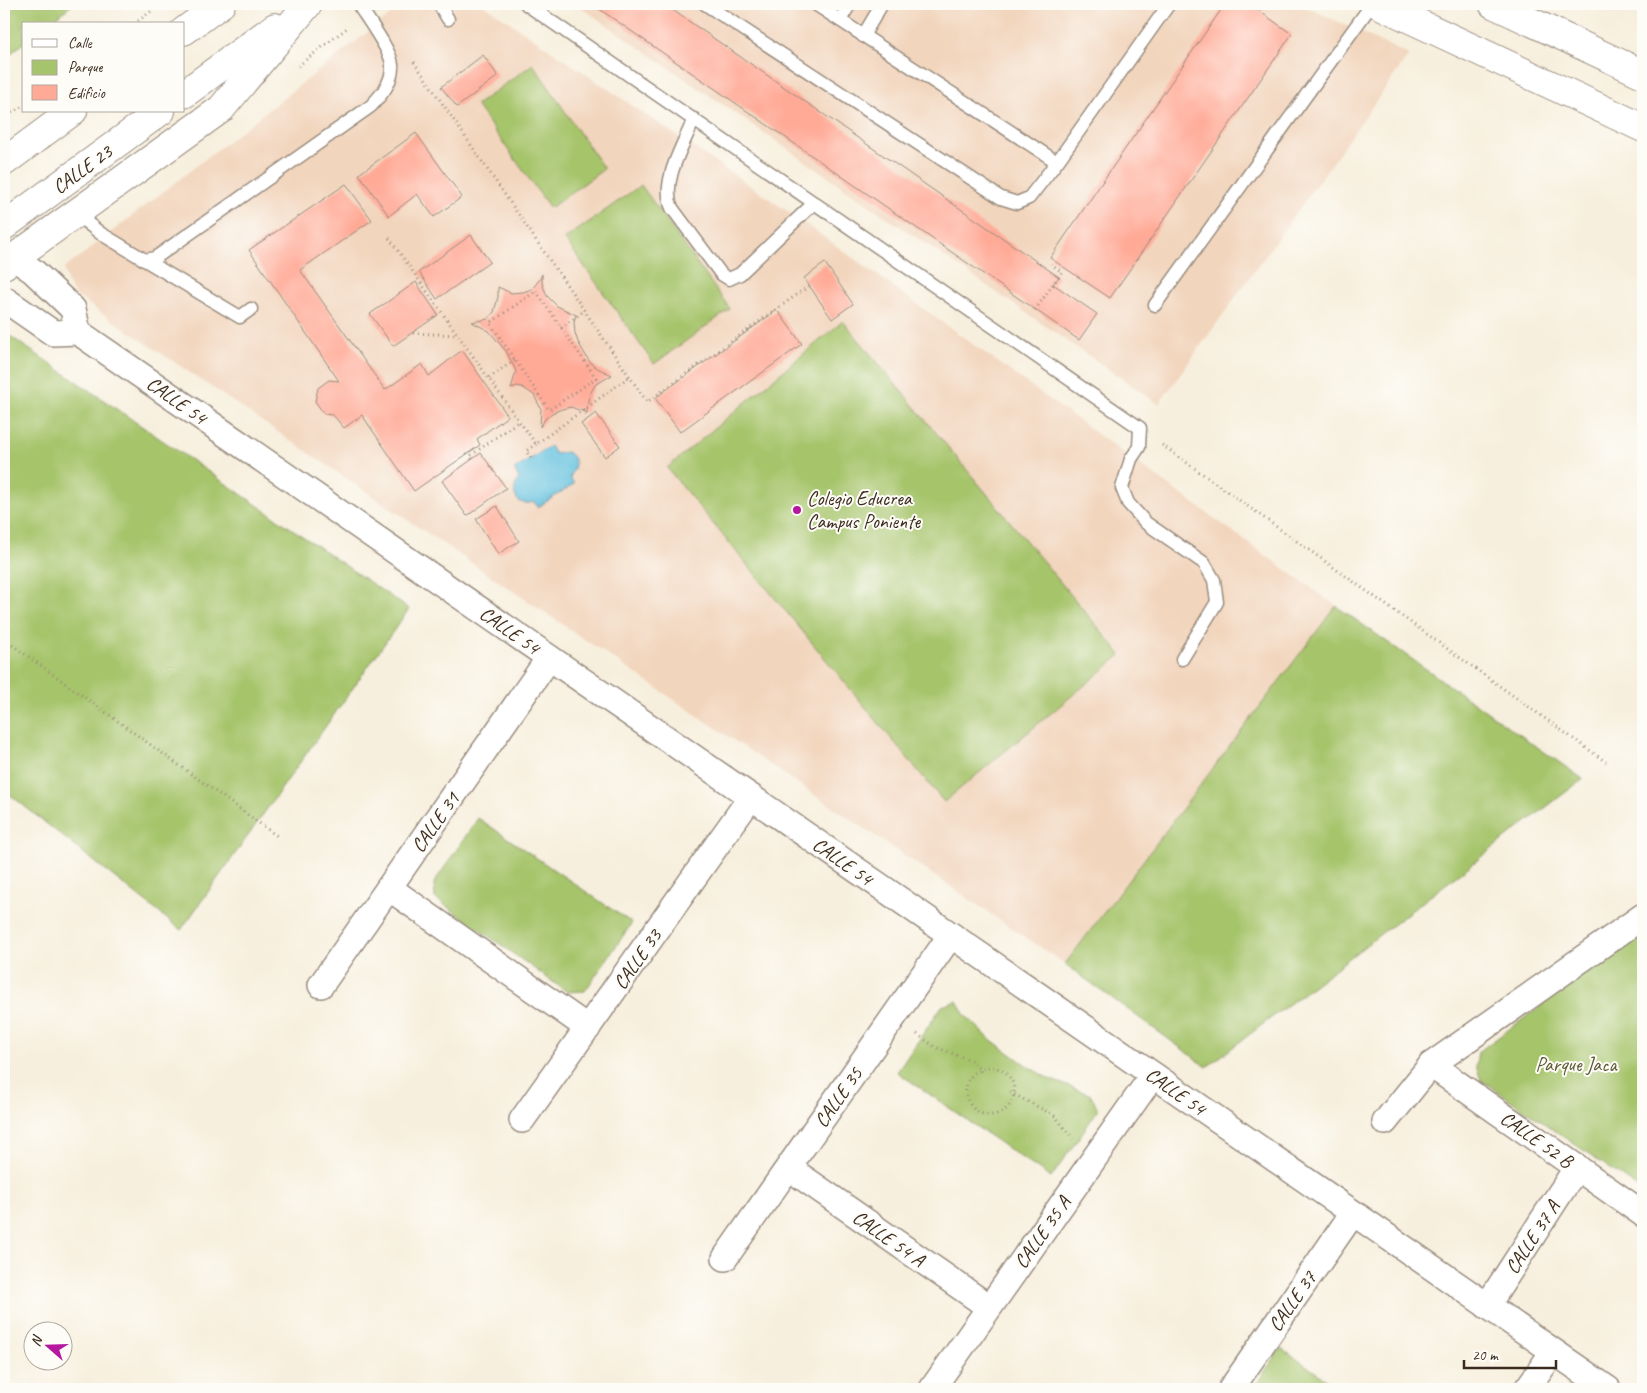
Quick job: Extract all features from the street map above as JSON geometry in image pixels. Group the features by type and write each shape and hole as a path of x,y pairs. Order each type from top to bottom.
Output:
{"main road":[{"path":"185,30 221,4"},
{"path":"185,93 308,4"},
{"path":"9,261 221,109 308,4"},
{"path":"1378,4 1417,12 1643,128"},
{"path":"1493,4 1643,74"},
{"path":"4,162 72,112"},
{"name":"CALLE 23","path":"4,226 160,112"}],"street":[{"path":"4,299 53,333 78,332 72,308 33,272 9,261"},
{"name":"CALLE 54","path":"78,332 1608,1389"},
{"name":"CALLE 31","path":"321,986 549,658"},
{"name":"CALLE 33","path":"522,1120 752,798"},
{"path":"389,888 588,1028"},
{"path":"1385,1122 1430,1065 1643,916"},
{"name":"CALLE 35","path":"725,1258 951,936"},
{"name":"CALLE 52 B","path":"1430,1065 1643,1214"},
{"name":"CALLE 35 A","path":"932,1389 1153,1075"},
{"name":"CALLE 54 A","path":"789,1168 989,1308"},
{"name":"CALLE 37 A","path":"1487,1306 1577,1168"},
{"name":"CALLE 37","path":"1231,1389 1352,1213"},
{"path":"1527,1389 1553,1352"}],"lane":[{"path":"145,260 155,258 179,242 371,106 384,92 392,65 389,53 358,4"},
{"path":"439,4 448,19"},
{"path":"526,4 1140,428 1139,447 1130,459 1122,488 1128,503 1146,523 1204,563 1214,580 1216,602 1182,659"},
{"path":"705,4 1001,198 1017,203 1029,198 1169,4"},
{"path":"815,4 1056,162"},
{"path":"840,20 850,4"},
{"path":"863,36 882,4"},
{"path":"1155,305 1372,4"},
{"path":"694,119 672,169 668,200 721,274 729,279 740,274 814,203"},
{"path":"76,214 100,232 240,317 251,309"}],"path":[{"path":"137,22 161,4"},
{"path":"413,59 647,402 809,286"},
{"path":"4,119 22,106"},
{"path":"389,238 536,444"},
{"path":"1035,310 1062,272 1051,264"},
{"path":"536,291 596,378 549,410 515,360 490,324 536,291"},
{"path":"562,328 584,310"},
{"path":"413,333 458,335"},
{"path":"489,378 515,360"},
{"path":"532,458 526,451 629,377"},
{"path":"583,410 588,418"},
{"path":"472,459 470,456 519,421"},
{"path":"1140,428 1606,762"},
{"path":"4,639 277,836"},
{"path":"914,1033 935,1047 973,1061 982,1074"},
{"path":"987,1067 1002,1069 1012,1080 1014,1095 1006,1108 999,1113 992,1115 983,1114 976,1110 967,1097 966,1088 968,1080 979,1069 987,1067"},
{"path":"1010,1092 1055,1116 1074,1141"}],"shaded area":[{"name":"Colegio Educrea Campus Poniente","path":"404,4 483,4 799,219 1336,606 1065,964 75,295 68,284 64,269"},
{"path":"576,4 1300,4 1409,55 1159,404"}],"green space":[{"path":"4,4 73,4 50,22 22,22 22,45 5,58"},
{"path":"533,64 604,169 550,208 476,105"},
{"path":"641,185 730,309 654,364 565,239"},
{"path":"843,321 1121,655 944,802 667,468"},
{"path":"4,332 409,609 181,930 4,790"},
{"path":"1336,606 1583,779 1207,1067 1065,964"},
{"path":"478,818 632,923 585,991 567,992 435,898 434,883"},
{"name":"Parque Jaca","path":"1643,931 1643,1191 1481,1080 1476,1066 1478,1052"},
{"path":"957,1001 964,1014 990,1039 1029,1067 1049,1079 1091,1095 1098,1110 1051,1178 897,1072 942,1006"},
{"path":"1281,1348 1340,1389 1253,1389"}],"water":[{"path":"550,446 555,454 567,452 573,457 575,467 570,477 574,484 538,507 534,502 522,503 516,498 515,488 519,478 514,470"}],"building":[{"path":"592,4 664,4 1059,277 1053,284 1097,314 1079,340"},
{"path":"1225,4 1249,4 1292,34 1110,298 1050,258"},
{"path":"483,55 498,76 457,107 441,87"},
{"path":"416,133 462,197 434,217 417,194 389,216 359,174"},
{"path":"346,184 372,220 300,270 385,390 422,364 429,376 462,350 508,416 477,439 480,445 414,491 362,415 344,428 333,415 324,414 315,401 318,388 329,380 339,381 249,250"},
{"path":"471,235 490,262 437,299 419,272"},
{"path":"825,263 853,304 832,319 804,278"},
{"path":"542,274 542,283 547,296 557,306 576,315 574,322 575,333 589,361 597,368 612,375 595,385 588,400 587,413 571,407 562,409 552,413 540,427 541,409 534,395 522,387 517,386 511,389 516,371 506,351 489,331 472,322 488,319 494,312 498,297 498,287 511,293 523,292 532,289"},
{"path":"416,282 438,315 393,346 370,314"},
{"path":"777,310 802,344 680,432 655,398"},
{"path":"596,413 620,446 605,457 581,424"},
{"path":"481,453 506,488 467,516 442,481"},
{"path":"497,506 519,541 498,554 476,519"}],"place":[{"name":"Colegio Educrea Campus Poniente","path":"797,510"}]}
